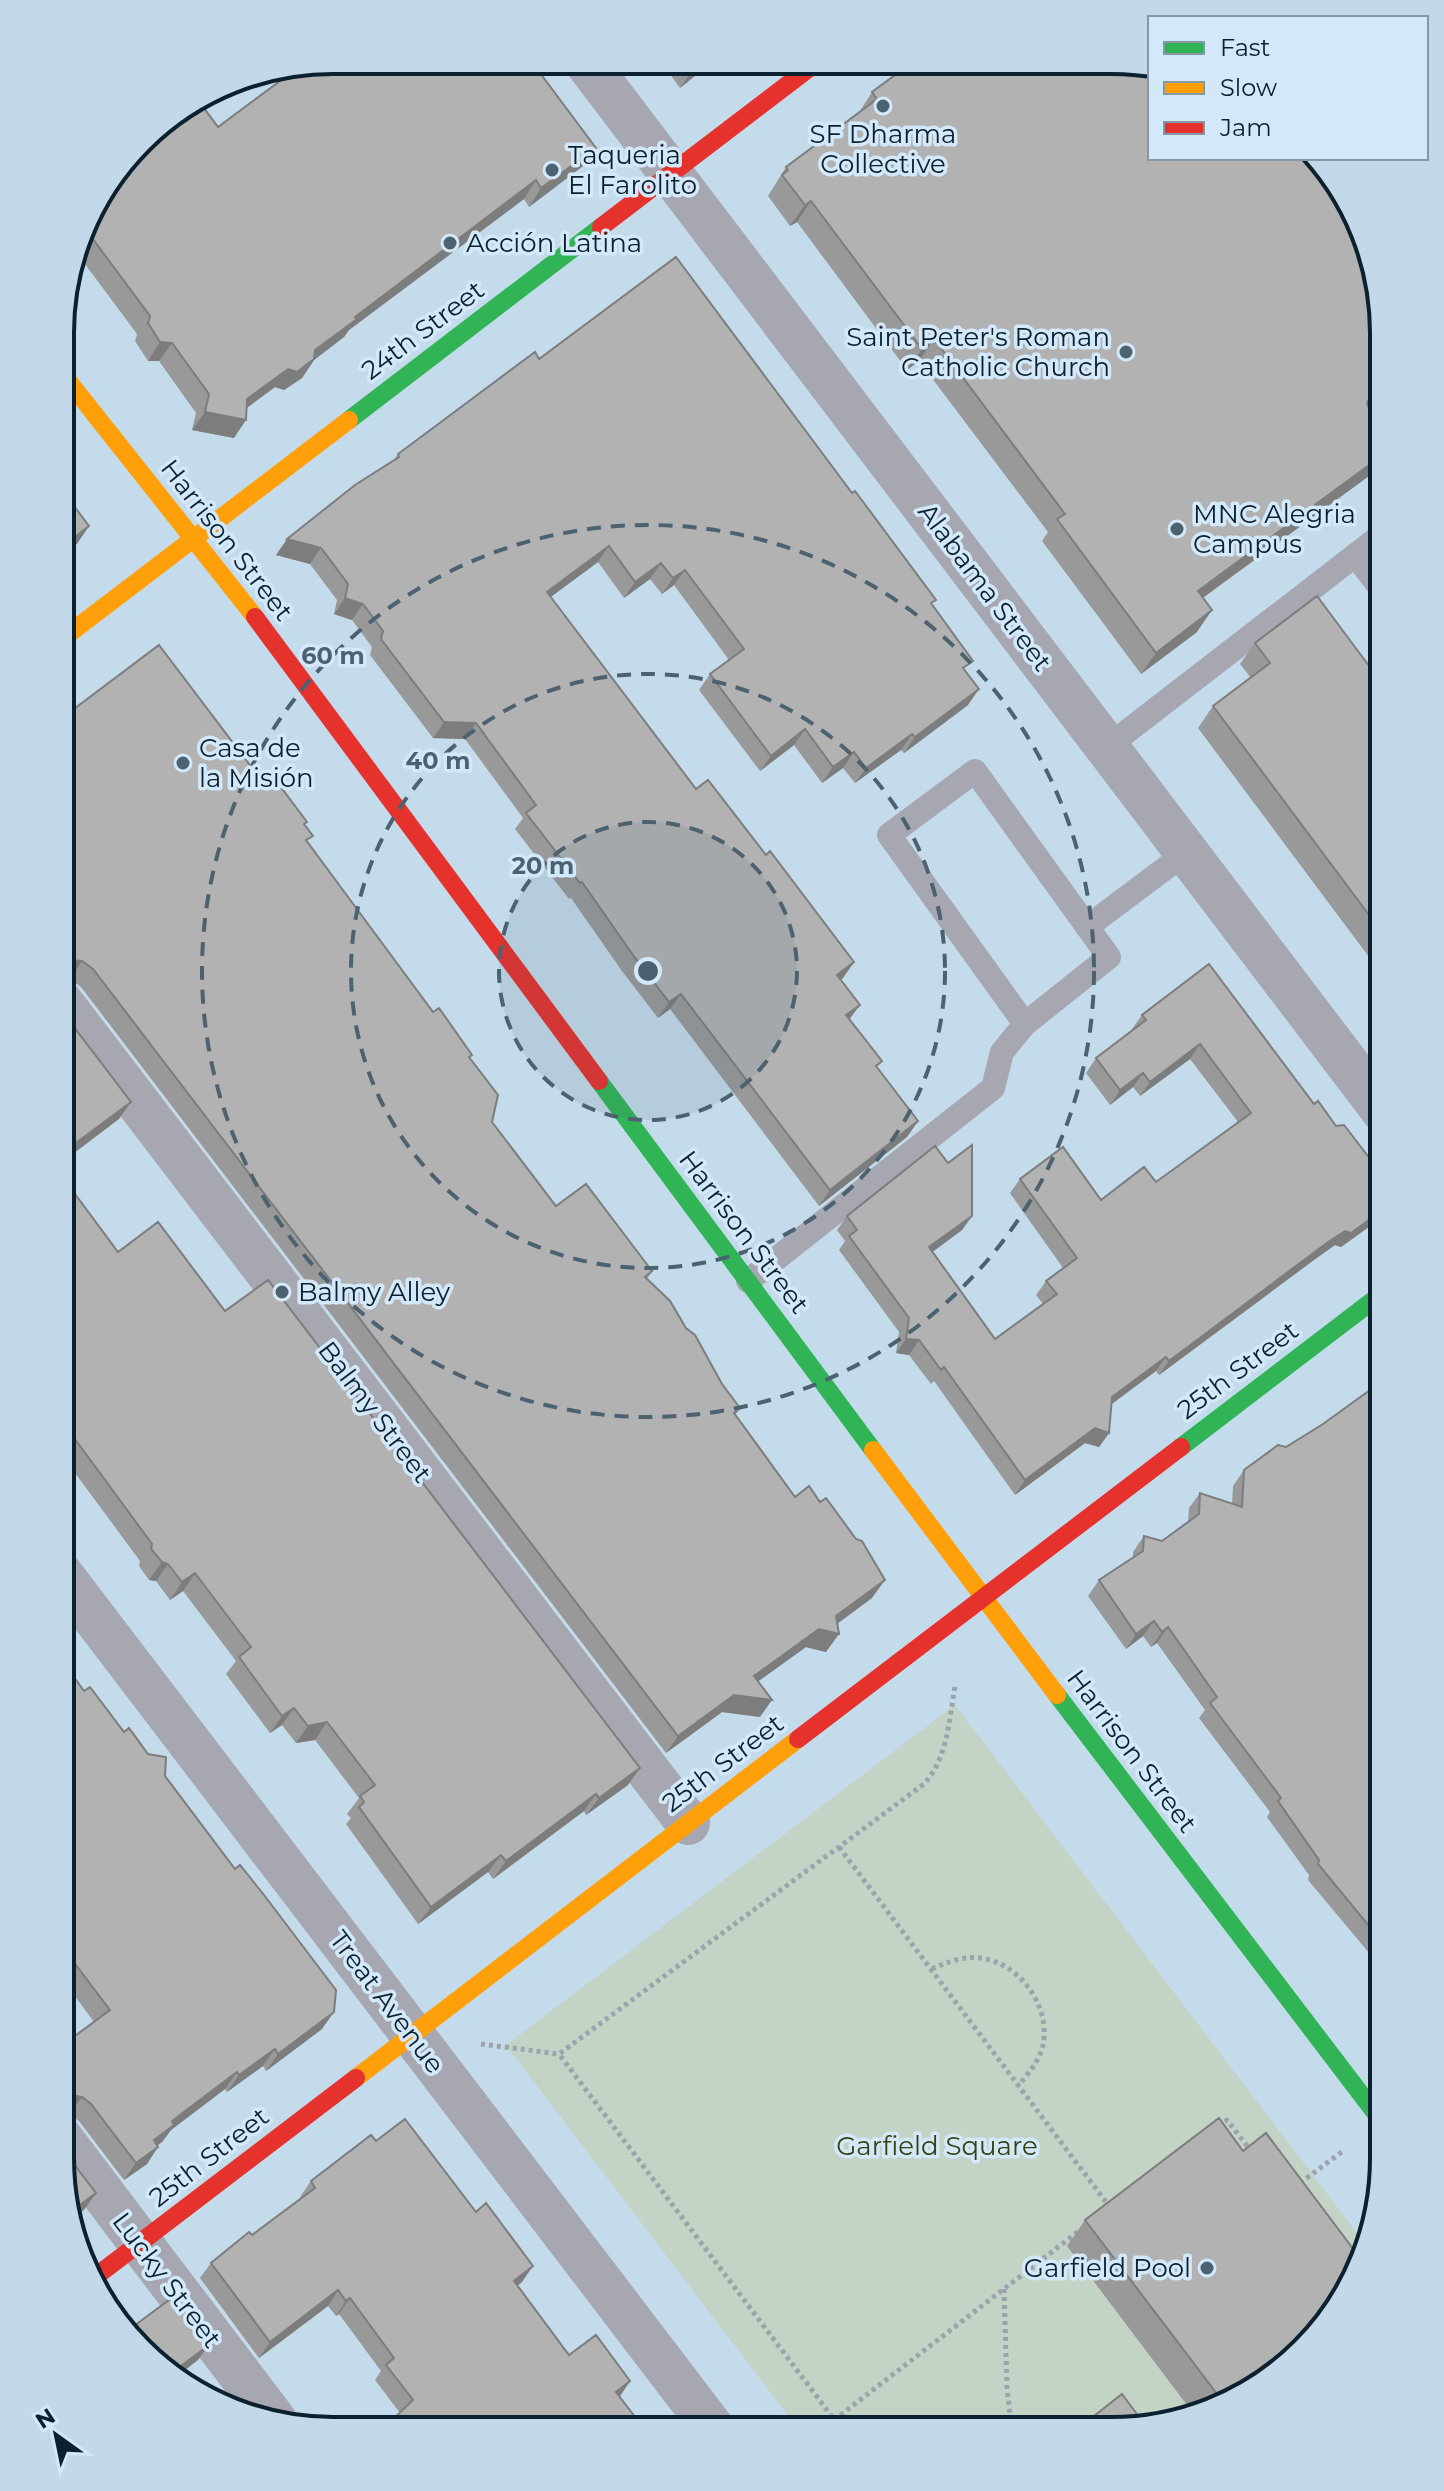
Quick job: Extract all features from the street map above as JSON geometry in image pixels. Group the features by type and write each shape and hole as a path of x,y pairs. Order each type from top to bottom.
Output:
{"street":[{"name":"Alabama Street","path":"595,74 1370,1093"},
{"name":"24th Street","path":"74,630 802,74"},
{"name":"Harrison Street","path":"74,388 194,537 983,1598 1369,2105"},
{"name":"Balmy Street","path":"74,1019 688,1823"},
{"name":"25th Street","path":"101,2272 1369,1303"},
{"name":"Treat Avenue","path":"74,1591 704,2417"},
{"name":"Lucky Street","path":"74,2156 265,2408"}],"lane":[{"path":"1107,747 1370,544"},
{"path":"1355,555 1370,574"},
{"path":"748,1281 993,1088 1002,1052 1025,1024 1109,957 975,771 889,835 1025,1024"},
{"path":"1087,927 1187,852"}],"path":[{"path":"411,2034 559,2054 924,1784 932,1775 945,1744 955,1686"},
{"path":"838,1846 1110,2207"},
{"path":"932,1969 955,1959 979,1958 1005,1966 1027,1985 1041,2011 1044,2039 1034,2065 1018,2086"},
{"path":"559,2054 832,2417"},
{"path":"1215,2129 1227,2120 1256,2157"},
{"path":"1293,2188 1312,2174"},
{"path":"1098,2216 1122,2198"},
{"path":"838,2417 1087,2225"},
{"path":"1004,2289 1010,2417"}],"green space":[{"name":"Garfield Square","path":"955,1705 1358,2234 1335,2287 1316,2316 1294,2341 1255,2373 1194,2403 1145,2415 1111,2417 789,2417 506,2045"}],"building":[{"path":"541,74 596,148 541,188 536,180 355,317 357,319 315,350 314,359 297,372 288,369 247,399 246,420 205,412 209,394 172,343 160,342 148,323 150,316 92,238 118,189 162,138 205,109 218,127 283,79 299,76"},
{"path":"896,74 1148,77 1148,160 1304,160 1343,219 1356,250 1368,299 1370,464 1198,591 1212,610 1156,653 1057,519 1065,514 934,339 922,349 811,201 805,205 782,175 788,170 786,167 877,99 872,92"},
{"path":"676,257 936,600 931,603 973,661 963,668 979,689 915,737 912,734 866,768 854,752 833,767 805,729 771,756 710,674 744,649 685,570 673,578 661,563 635,582 609,546 547,592 696,789 708,780 766,855 770,851 854,962 837,975 860,1005 846,1015 882,1061 876,1066 918,1121 830,1190 681,994 669,1002 633,955 582,882 526,813 536,805 476,723 444,722 381,639 383,631 363,604 345,598 348,584 321,548 287,539 535,352 539,359"},
{"path":"74,506 89,526 74,538"},
{"path":"1317,596 1370,667 1370,916 1213,706 1270,663 1255,643"},
{"path":"159,645 265,785 274,778 307,822 304,824 313,836 306,840 433,1012 439,1008 472,1055 469,1057 498,1095 492,1122 556,1206 586,1184 652,1271 645,1277 670,1301 686,1328 695,1335 722,1384 740,1408 734,1413 795,1497 809,1486 820,1502 826,1498 856,1539 862,1541 885,1580 836,1616 839,1634 819,1629 754,1676 772,1700 734,1695 678,1736 93,969 82,961 74,960 74,709"},
{"path":"1209,964 1314,1104 1318,1101 1336,1126 1344,1125 1370,1158 1370,1220 1351,1233 1345,1231 1328,1242 1169,1361 1166,1357 1112,1397 1109,1433 1095,1428 1025,1480 944,1367 941,1370 919,1340 906,1339 909,1318 849,1236 857,1230 847,1216 935,1146 948,1163 972,1145 972,1216 929,1247 995,1339 1057,1294 1046,1281 1077,1258 1020,1179 1063,1147 1101,1200 1144,1167 1156,1182 1251,1113 1200,1044 1150,1082 1143,1073 1120,1090 1096,1058 1146,1020 1142,1015"},
{"path":"74,1027 131,1102 74,1144"},
{"path":"74,1193 118,1252 158,1222 225,1311 268,1280 640,1768 599,1798 596,1794 506,1861 501,1855 431,1907 359,1807 364,1802 360,1796 375,1785 327,1722 308,1726 294,1708 282,1716 239,1657 251,1647 195,1573 182,1582 151,1549 152,1544 74,1438"},
{"path":"1369,1391 1369,1926 1318,1864 1319,1860 1278,1801 1281,1798 1210,1703 1217,1697 1168,1627 1162,1632 1154,1621 1136,1634 1099,1580 1143,1551 1144,1536 1162,1541 1199,1514 1200,1493 1242,1507 1244,1470 1278,1445 1286,1447"},
{"path":"74,1677 84,1691 90,1687 124,1732 129,1728 148,1754 166,1757 165,1776 235,1869 240,1865 336,1990 334,2012 278,2054 275,2049 239,2075 237,2072 172,2121 174,2125 154,2140 158,2147 136,2163 91,2104 74,2096 74,2037 110,2010 74,1962"},
{"name":"Garfield Pool","path":"1219,2118 1243,2151 1266,2133 1353,2249 1335,2287 1316,2316 1294,2341 1255,2373 1217,2393 1085,2220"},
{"path":"405,2119 476,2212 486,2203 533,2266 514,2281 569,2355 596,2335 630,2381 616,2392 635,2417 395,2417 413,2400 386,2365 394,2358 350,2298 346,2301 338,2290 270,2342 211,2263 249,2232 252,2235 315,2188 311,2181 371,2135 376,2141"},
{"path":"74,2165 96,2193 79,2206"},
{"path":"173,2297 209,2345 180,2367 135,2325"},
{"path":"1122,2394 1138,2415 1111,2417 1093,2417"}],"traffic: fast":[{"path":"349,420 601,227"},
{"path":"599,1081 873,1450"},
{"path":"1181,1447 1369,1303"},
{"path":"1057,1695 1369,2105"}],"traffic: slow":[{"path":"74,388 255,617"},
{"path":"74,630 349,420"},
{"path":"873,1450 1057,1695"},
{"path":"356,2078 798,1739"}],"traffic: jam":[{"path":"601,227 802,74"},
{"path":"255,617 599,1081"},
{"path":"798,1739 1181,1447"},
{"path":"101,2272 356,2078"}],"place":[{"name":"SF Dharma Collective","path":"883,106"},
{"name":"Taqueria El Farolito","path":"552,170"},
{"name":"Acción Latina","path":"450,243"},
{"name":"Saint Peter's Roman Catholic Church","path":"1126,352"},
{"name":"MNC Alegria Campus","path":"1177,529"},
{"name":"Casa de la Misión","path":"183,763"},
{"name":"Balmy Alley","path":"282,1292"},
{"name":"Garfield Pool","path":"1207,2268"}]}
